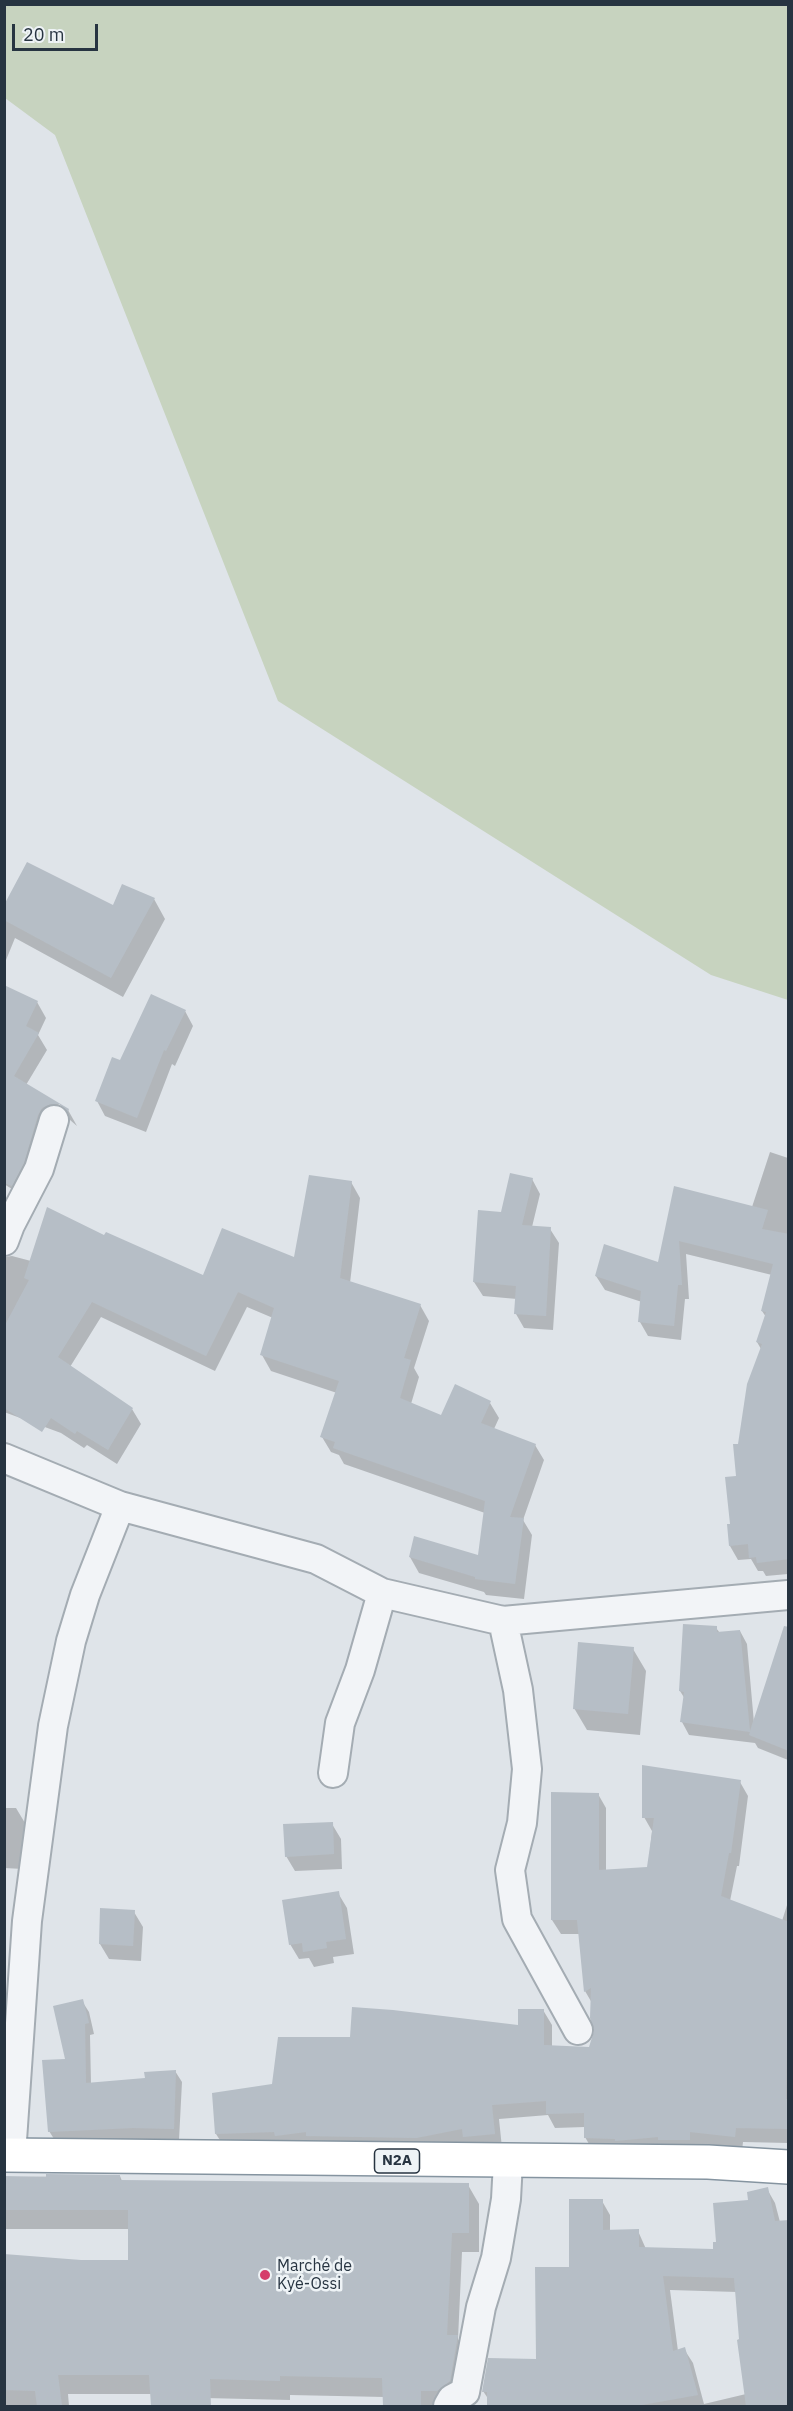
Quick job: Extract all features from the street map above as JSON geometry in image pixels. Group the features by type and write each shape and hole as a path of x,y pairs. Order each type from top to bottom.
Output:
{"highway":[{"name":"N2A","path":"8,2155 508,2162 708,2162 789,2167"}],"street":[{"path":"4,1241 39,1169 54,1120"},
{"path":"4,1458 120,1506 316,1559 382,1593 503,1621 789,1595"},
{"path":"8,2155 27,1921 54,1726 71,1641 85,1595 120,1506"},
{"path":"333,1773 340,1723 360,1670 382,1593"},
{"path":"503,1621 518,1690 527,1769 522,1822 510,1870 517,1919 578,2030"},
{"path":"448,2406 452,2399 465,2392 481,2307 496,2258 506,2199 508,2162"}],"green space":[{"path":"5,4 788,5 788,1000 711,975 278,701 55,135 5,98"}],"building":[{"path":"27,862 113,905 122,884 155,898 111,978 4,920 4,905"},
{"path":"4,985 38,1001 26,1026 39,1033 14,1076 69,1109 68,1112 59,1104 51,1104 42,1108 24,1163 12,1186 4,1183"},
{"path":"151,994 186,1010 166,1051 164,1050 137,1118 95,1101 112,1057 120,1060"},
{"path":"510,1173 533,1178 522,1225 551,1227 546,1316 514,1314 516,1286 473,1282 478,1210 501,1212"},
{"path":"309,1175 352,1181 340,1278 421,1304 404,1358 411,1360 400,1398 441,1415 455,1384 491,1401 481,1423 536,1444 510,1517 524,1518 515,1584 475,1579 475,1577 409,1557 414,1536 478,1555 485,1501 333,1448 335,1442 320,1437 339,1381 260,1355 274,1308 238,1292 206,1356 92,1302 58,1357 133,1408 108,1450 77,1431 75,1434 51,1418 42,1432 4,1408 4,1327 29,1280 24,1278 47,1207 104,1235 106,1232 203,1275 222,1228 294,1257"},
{"path":"674,1186 768,1210 762,1229 789,1234 789,1559 757,1563 756,1557 749,1558 748,1544 729,1546 727,1524 730,1524 725,1477 736,1476 733,1444 738,1444 747,1384 762,1344 756,1342 766,1312 761,1311 773,1264 679,1241 682,1285 678,1285 674,1326 638,1322 641,1291 595,1276 604,1244 658,1262"},
{"path":"683,1624 717,1626 717,1632 740,1630 750,1731 784,1626 789,1627 789,1751 749,1735 750,1732 680,1722 684,1692 679,1691"},
{"path":"578,1642 634,1647 628,1714 573,1709"},
{"path":"642,1765 741,1780 731,1853 729,1853 721,1896 789,1922 786,2099 789,2099 789,2129 736,2128 735,2137 690,2132 690,2140 658,2140 658,2137 615,2141 615,2139 584,2138 584,2113 546,2114 546,2101 492,2105 495,2134 463,2137 462,2129 416,2138 306,2136 306,2132 275,2136 274,2132 215,2134 212,2093 272,2084 278,2037 350,2037 352,2007 518,2025 518,2009 544,2009 544,2045 589,2047 594,2031 590,2018 591,1988 584,1992 577,1920 551,1920 551,1792 599,1793 599,1870 647,1867 654,1818 642,1818"},
{"path":"333,1822 334,1854 285,1857 283,1824"},
{"path":"339,1891 346,1939 326,1942 327,1948 303,1952 302,1943 289,1945 282,1900"},
{"path":"100,1908 135,1910 133,1946 99,1944"},
{"path":"83,1999 89,2023 85,2024 86,2083 145,2078 144,2072 176,2070 174,2129 133,2128 48,2132 42,2060 65,2059 53,2006"},
{"name":"Marché de Kyé-Ossi","path":"46,2174 120,2175 120,2180 469,2183 469,2233 452,2233 447,2335 458,2335 450,2381 437,2391 421,2391 421,2406 383,2406 382,2378 280,2376 280,2381 210,2379 211,2406 151,2406 149,2375 58,2375 62,2406 37,2406 35,2391 4,2390 4,2254 81,2260 128,2260 128,2210 4,2210 4,2176 46,2177"},
{"path":"768,2187 775,2221 789,2220 789,2406 746,2406 737,2340 739,2339 734,2278 663,2276 673,2351 685,2347 698,2395 636,2406 487,2406 487,2392 482,2392 488,2358 536,2359 535,2267 569,2267 569,2199 603,2199 603,2230 639,2229 639,2247 713,2249 713,2242 716,2242 713,2203 748,2200 747,2192"}],"place":[{"name":"Marché de Kyé-Ossi","path":"265,2275"}]}
